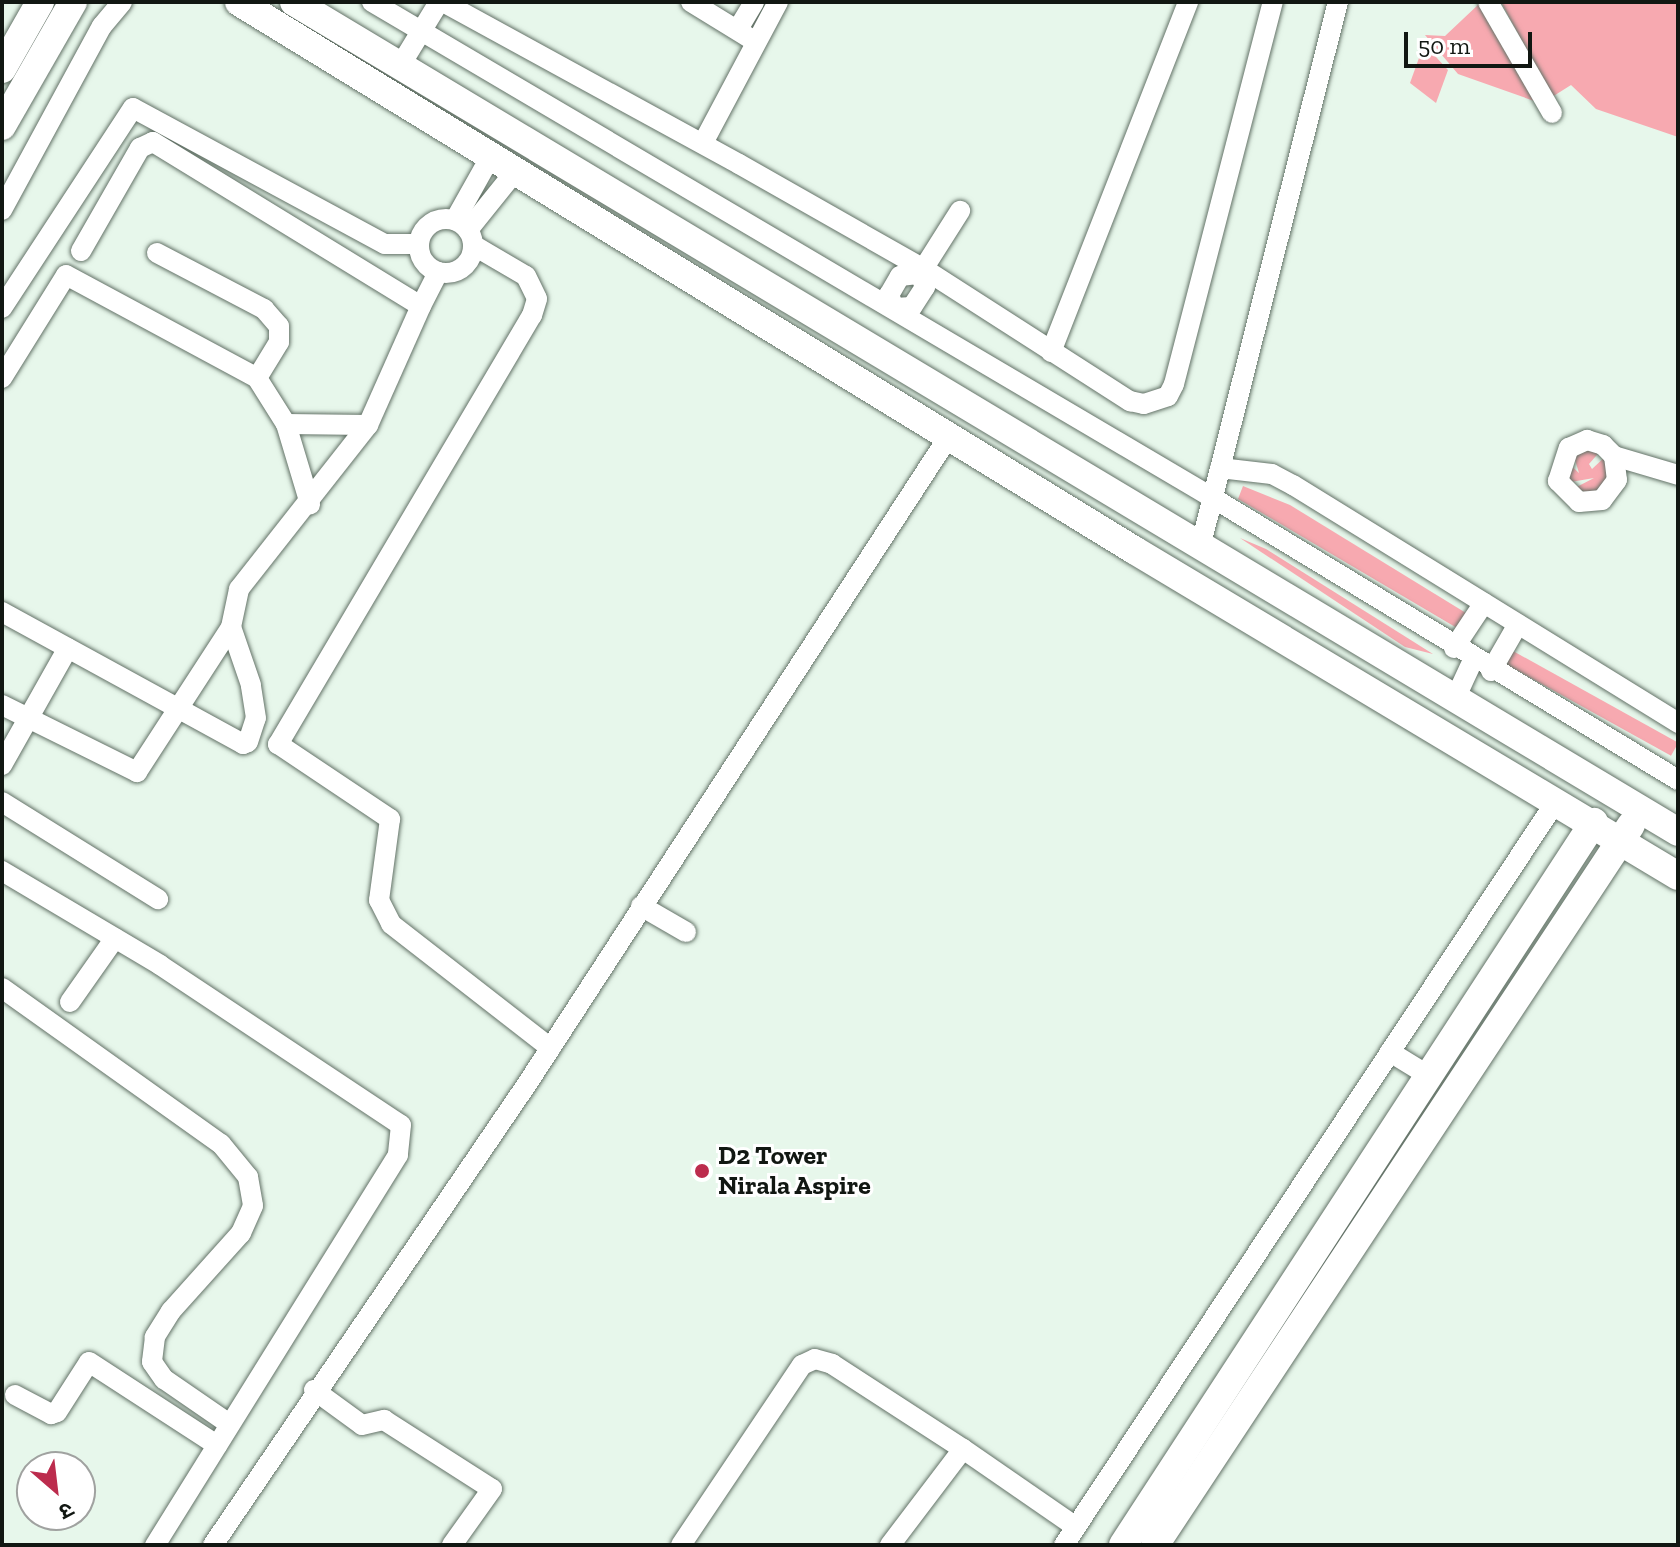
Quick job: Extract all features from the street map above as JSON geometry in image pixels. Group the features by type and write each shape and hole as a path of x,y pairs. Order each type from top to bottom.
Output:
{"street":[{"path":"2,69 40,2"},
{"path":"2,126 73,2"},
{"path":"2,210 102,26 122,2"},
{"path":"239,2 517,169 949,436 1621,838 1678,876"},
{"path":"294,2 1678,832"},
{"path":"372,2 1213,498 1482,665 1678,780"},
{"path":"400,66 441,2 703,143 922,272 1130,401 1144,404 1168,396 1273,2"},
{"path":"691,2 756,42"},
{"path":"738,29 754,2"},
{"path":"703,143 778,2"},
{"path":"1051,352 1188,2"},
{"path":"1200,548 1338,2"},
{"path":"1488,2 1552,113"},
{"path":"2,308 125,113 133,108 385,244 419,244"},
{"path":"81,251 140,148 153,142 421,306"},
{"path":"492,154 466,231 463,267 438,272 424,262 419,244 431,223 466,231 526,276 537,299 532,315 280,737 279,748 390,819 379,900 391,924 550,1048"},
{"path":"466,231 517,169"},
{"path":"893,309 912,307 925,287 922,272 960,211"},
{"path":"157,253 264,309 274,319 279,342 257,378"},
{"path":"2,705 131,773 142,769 231,627 239,589 310,504 368,425 438,272"},
{"path":"2,378 66,275 257,378 286,424 310,504"},
{"path":"798,342 817,317"},
{"path":"286,424 368,425"},
{"path":"213,1545 314,1390 550,1048 949,436"},
{"path":"1614,456 1678,475"},
{"path":"1220,468 1254,470 1283,479 1678,723"},
{"path":"1454,648 1484,603"},
{"path":"2,612 243,744 253,726 251,685 231,627"},
{"path":"1455,699 1518,624"},
{"path":"2,765 68,648"},
{"path":"253,726 280,737"},
{"path":"1064,1545 1557,800"},
{"path":"2,802 158,899"},
{"path":"1155,1545 1640,810"},
{"path":"1123,1545 1594,822"},
{"path":"2,871 115,938 401,1125 398,1155 228,1423 155,1545"},
{"path":"641,906 686,932"},
{"path":"70,1002 115,938"},
{"path":"2,988 221,1144 248,1177 253,1206 241,1233 171,1311 155,1337 152,1362 164,1379 228,1423"},
{"path":"1390,1052 1429,1076"},
{"path":"681,1545 802,1365 823,1361 963,1449 1076,1527"},
{"path":"15,1395 51,1414 57,1412 89,1362 217,1445"},
{"path":"314,1390 367,1426 384,1420 492,1489 452,1545"},
{"path":"890,1545 963,1449"}],"shaded area":[{"path":"1501,2 1678,2 1678,137 1596,109 1571,85 1552,97"},
{"path":"1480,3 1537,102 1458,74 1425,35 1445,36"},
{"path":"1424,44 1448,70 1436,103 1410,83"},
{"path":"1603,448 1589,464 1592,469 1607,455 1615,467 1604,496 1567,492 1594,478 1565,483 1564,459 1579,473 1572,450"},
{"path":"1243,486 1290,505 1466,613 1457,628 1238,499"},
{"path":"1240,538 1266,549 1433,654 1405,647"},
{"path":"1513,651 1678,742 1671,756 1506,664"}],"place":[{"name":"D2 Tower Nirala Aspire","path":"702,1171"}]}
